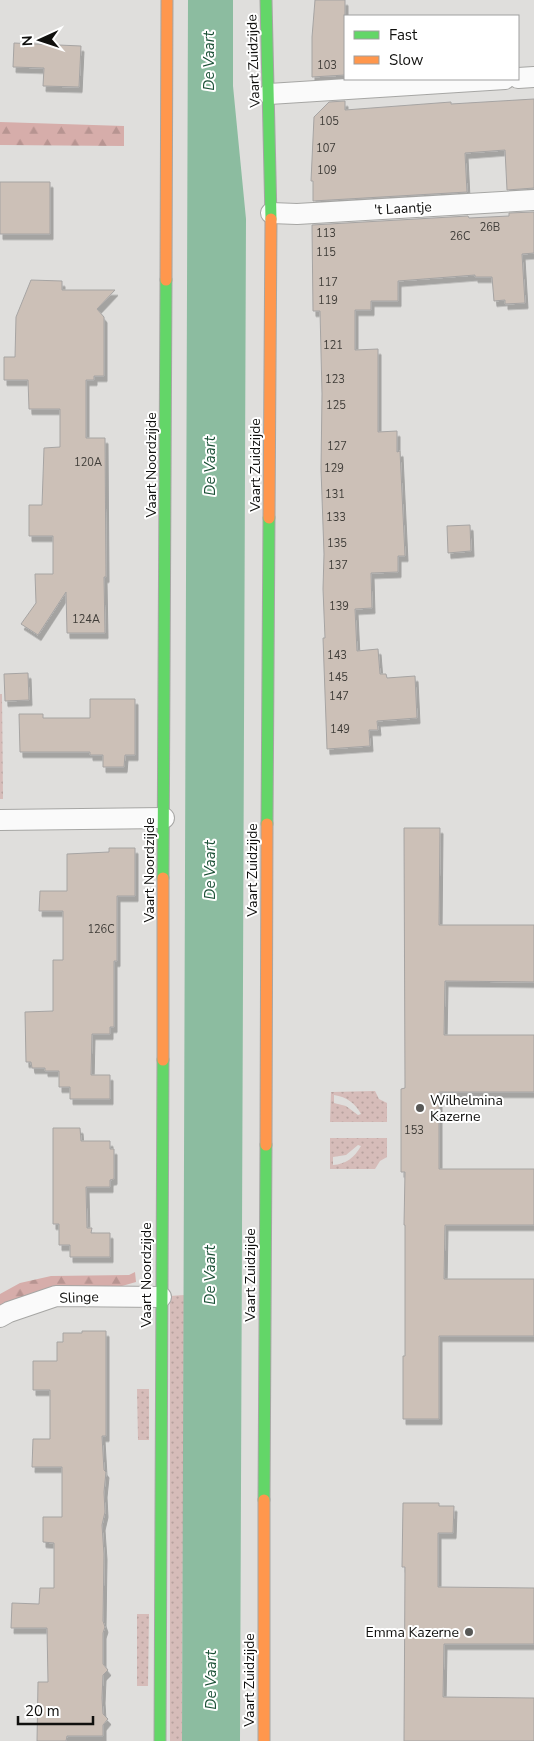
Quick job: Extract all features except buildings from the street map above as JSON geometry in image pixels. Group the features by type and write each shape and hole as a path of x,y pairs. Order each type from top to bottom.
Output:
{"main road":[{"name":"Vaart Noordzijde","path":"160,1741 167,0"},
{"name":"Vaart Zuidzijde","path":"264,1741 264,1402 271,213 266,0"}],"street":[{"path":"519,78 534,77"},
{"path":"269,94 489,80"},
{"name":"'t Laantje","path":"271,213 297,214 534,200"},
{"path":"0,820 164,818"},
{"name":"Slinge","path":"0,1317 9,1312 56,1296 161,1297"}],"shaded area":[{"path":"0,694 2,694 3,799 0,799"},
{"path":"375,1091 379,1099 387,1103 387,1122 330,1122 331,1092","holes":["334,1095 350,1101 361,1114 358,1115 346,1106 334,1103"]},
{"path":"330,1138 387,1138 387,1157 380,1161 375,1169 330,1169","holes":["358,1145 361,1146 349,1160 333,1165 333,1157 346,1155"]},
{"path":"184,1295 182,1741 170,1741 170,1296"},
{"path":"137,1389 149,1389 149,1440 138,1440"},
{"path":"137,1614 149,1614 148,1686 137,1686"}],"green space":[{"path":"0,122 124,126 124,146 0,145"},
{"path":"135,1272 136,1282 122,1286 83,1286 0,1308 0,1294 20,1283 51,1276 129,1275"}],"water":[{"name":"De Vaart","path":"188,0 233,0 233,86 246,219 240,1741 182,1741"}],"traffic: fast":[{"path":"266,0 271,219"},
{"path":"163,878 166,280"},
{"path":"267,824 269,518"},
{"path":"160,1741 163,1060"},
{"path":"264,1500 266,1145"}],"traffic: slow":[{"path":"166,280 167,0"},
{"path":"269,518 271,219"},
{"path":"266,1145 267,824"},
{"path":"163,878 163,1060"},
{"path":"264,1500 264,1741"}],"place":[{"name":"Wilhelmina Kazerne","path":"420,1108"},
{"name":"Emma Kazerne","path":"469,1632"}]}
